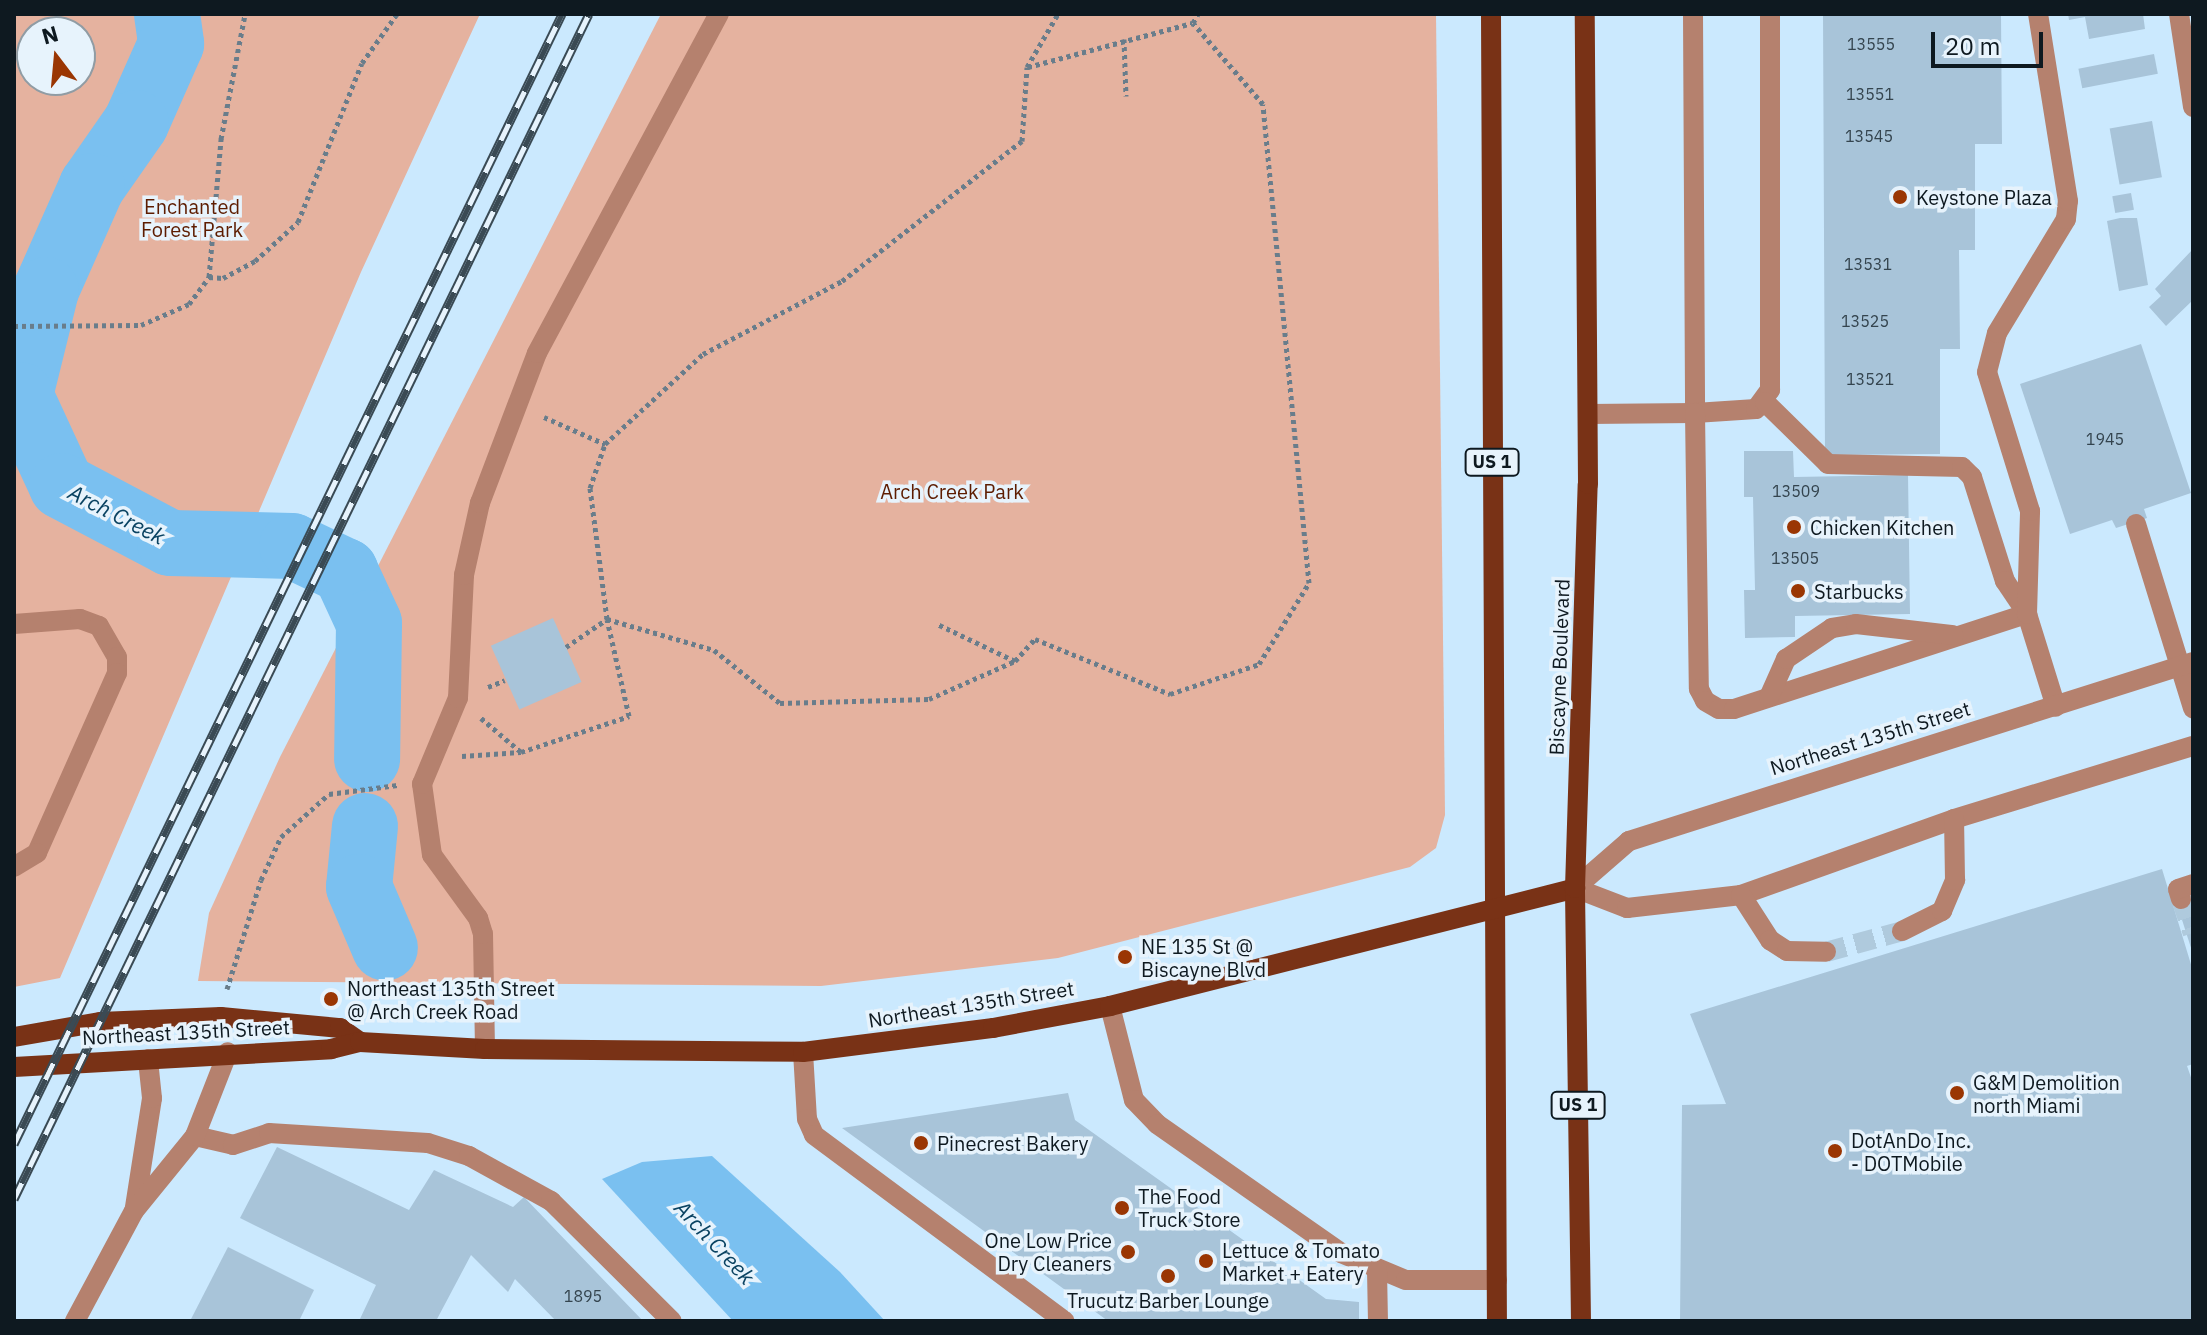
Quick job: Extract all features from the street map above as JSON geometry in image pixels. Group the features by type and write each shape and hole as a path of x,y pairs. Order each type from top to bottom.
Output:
{"main road":[{"name":"US 1","path":"1491,14 1497,1321"},
{"name":"Biscayne Boulevard","path":"1581,1321 1575,888 1588,414 1585,14"},
{"name":"Northeast 135th Street","path":"14,1067 228,1052 331,1049 360,1042 485,1049 803,1052 993,1028 1110,1006 1575,888"},
{"name":"Northeast 135th Street","path":"14,1037 100,1022 221,1017 340,1028 360,1042"}],"street":[{"path":"485,1049 483,934 478,918 432,855 422,784 458,698 464,575 480,503 522,388 719,14"},
{"path":"1693,14 1699,689 1705,701 1719,709 1769,697 2027,614"},
{"path":"1588,414 1744,412 1765,402 1770,390 1770,14"},
{"path":"2027,614 2030,511 1987,372 1997,333 2066,219 2068,201 2038,14"},
{"path":"2179,14 2193,107"},
{"path":"1765,402 1828,464 1962,467 1972,477 2005,581 2027,614 2056,707"},
{"path":"2136,524 2187,665 2193,708"},
{"path":"14,624 80,619 99,626 117,657 117,673 37,853 14,867"},
{"path":"1769,697 1786,659 1832,628 1856,624 1961,635"},
{"name":"Northeast 135th Street","path":"1575,888 1629,841 2187,665"},
{"path":"1575,888 1627,908 1741,895 1954,819 2193,746"},
{"path":"1902,931 1942,911 1955,880 1954,819"},
{"path":"1741,895 1770,940 1787,951 1826,952"},
{"path":"1110,1006 1134,1100 1143,1113 1341,1253 1377,1270 1406,1280 1497,1280"},
{"path":"75,1321 134,1211 195,1136 228,1052"},
{"path":"803,1052 807,1119 814,1135 1064,1321"},
{"path":"134,1211 152,1098 148,1059"},
{"path":"195,1136 233,1145 269,1133 412,1142 469,1156 551,1201 672,1321"},
{"path":"1377,1270 1378,1321"}],"path":[{"path":"14,326 107,326 163,319 189,304 209,277 221,139 245,14"},
{"path":"209,277 223,278 255,261 298,222 362,63 397,14"},
{"path":"433,758 521,752 629,716 607,619 590,488 605,444 703,354 842,281 1022,141 1027,67 1058,14"},
{"path":"1027,67 1193,23 1198,14"},
{"path":"607,619 714,650 780,703 929,699 1015,661 1035,639 1170,694 1259,664 1309,583 1263,104 1193,23"},
{"path":"1124,39 1126,96"},
{"path":"522,388 540,416 605,444"},
{"path":"566,647 607,619"},
{"path":"937,624 1015,661"},
{"path":"227,989 261,880 281,837 329,794 422,784"}],"green space":[{"name":"Enchanted Forest Park","path":"14,14 480,14 361,272 60,978 14,987"},
{"name":"Arch Creek Park","path":"661,14 1436,14 1445,815 1436,848 1410,867 1058,958 821,986 198,981 209,913 280,757"}],"water":[{"path":"712,1156 840,1272 885,1321 733,1321 602,1179 642,1162"}],"building":[{"name":"Keystone Plaza","path":"1823,14 2001,14 2002,144 1975,144 1975,250 1959,250 1960,349 1940,349 1940,454 1825,455"},
{"path":"2068,14 2143,14 2145,29 2089,39 2085,17 2069,20"},
{"path":"2154,54 2158,74 2082,88 2078,69"},
{"path":"2152,121 2162,177 2120,185 2110,128"},
{"path":"2131,193 2134,210 2115,213 2112,196"},
{"path":"2137,218 2148,285 2119,291 2107,221"},
{"path":"2193,249 2193,300 2166,326 2149,307 2161,296 2155,289"},
{"path":"2141,344 2191,493 2144,509 2147,518 2116,528 2112,520 2070,534 2020,384"},
{"path":"1744,451 1793,451 1794,477 1908,475 1910,614 1795,616 1795,637 1745,638 1744,590 1755,590 1753,497 1744,497"},
{"path":"553,618 581,682 519,710 491,646"},
{"name":"G&M Demolition north Miami","path":"2162,869 2193,971 2193,1064 2187,1066 2193,1083 2193,1321 1680,1321 1682,1105 1726,1104 1690,1014"},
{"path":"2193,895 2193,951 2192,951 2176,901"},
{"path":"1068,1093 1075,1120 1326,1299 1359,1302 1359,1321 1108,1321 842,1128"},
{"path":"277,1147 409,1210 434,1170 513,1207 524,1197 643,1321 556,1321 515,1279 508,1292 471,1255 436,1321 359,1321 376,1285 240,1218"},
{"path":"228,1247 314,1290 299,1321 190,1321"}],"waterway":[{"name":"Arch Creek","path":"167,14 171,44 136,123 92,186 46,290 20,395 62,486 170,543 292,546 345,571 369,623 367,759"},
{"name":"Arch Creek","path":"365,826 359,887 385,948"}],"tunnel":[{"path":"2181,899 2193,933"},
{"path":"1826,952 1902,931"}],"railway":[{"path":"14,1144 562,14"},
{"path":"14,1199 589,14"}],"place":[{"name":"Keystone Plaza","path":"1900,197"},
{"name":"Chicken Kitchen","path":"1794,527"},
{"name":"Starbucks","path":"1798,591"},
{"name":"NE 135 St @ Biscayne Blvd","path":"1125,957"},
{"name":"Northeast 135th Street @ Arch Creek Road","path":"331,999"},
{"name":"G&M Demolition north Miami","path":"1957,1093"},
{"name":"Pinecrest Bakery","path":"921,1143"},
{"name":"DotAnDo Inc. - DOTMobile","path":"1835,1151"},
{"name":"The Food Truck Store","path":"1122,1208"},
{"name":"One Low Price Dry Cleaners","path":"1128,1252"},
{"name":"Lettuce & Tomato Market + Eatery","path":"1206,1261"},
{"name":"Trucutz Barber Lounge","path":"1168,1276"}]}
